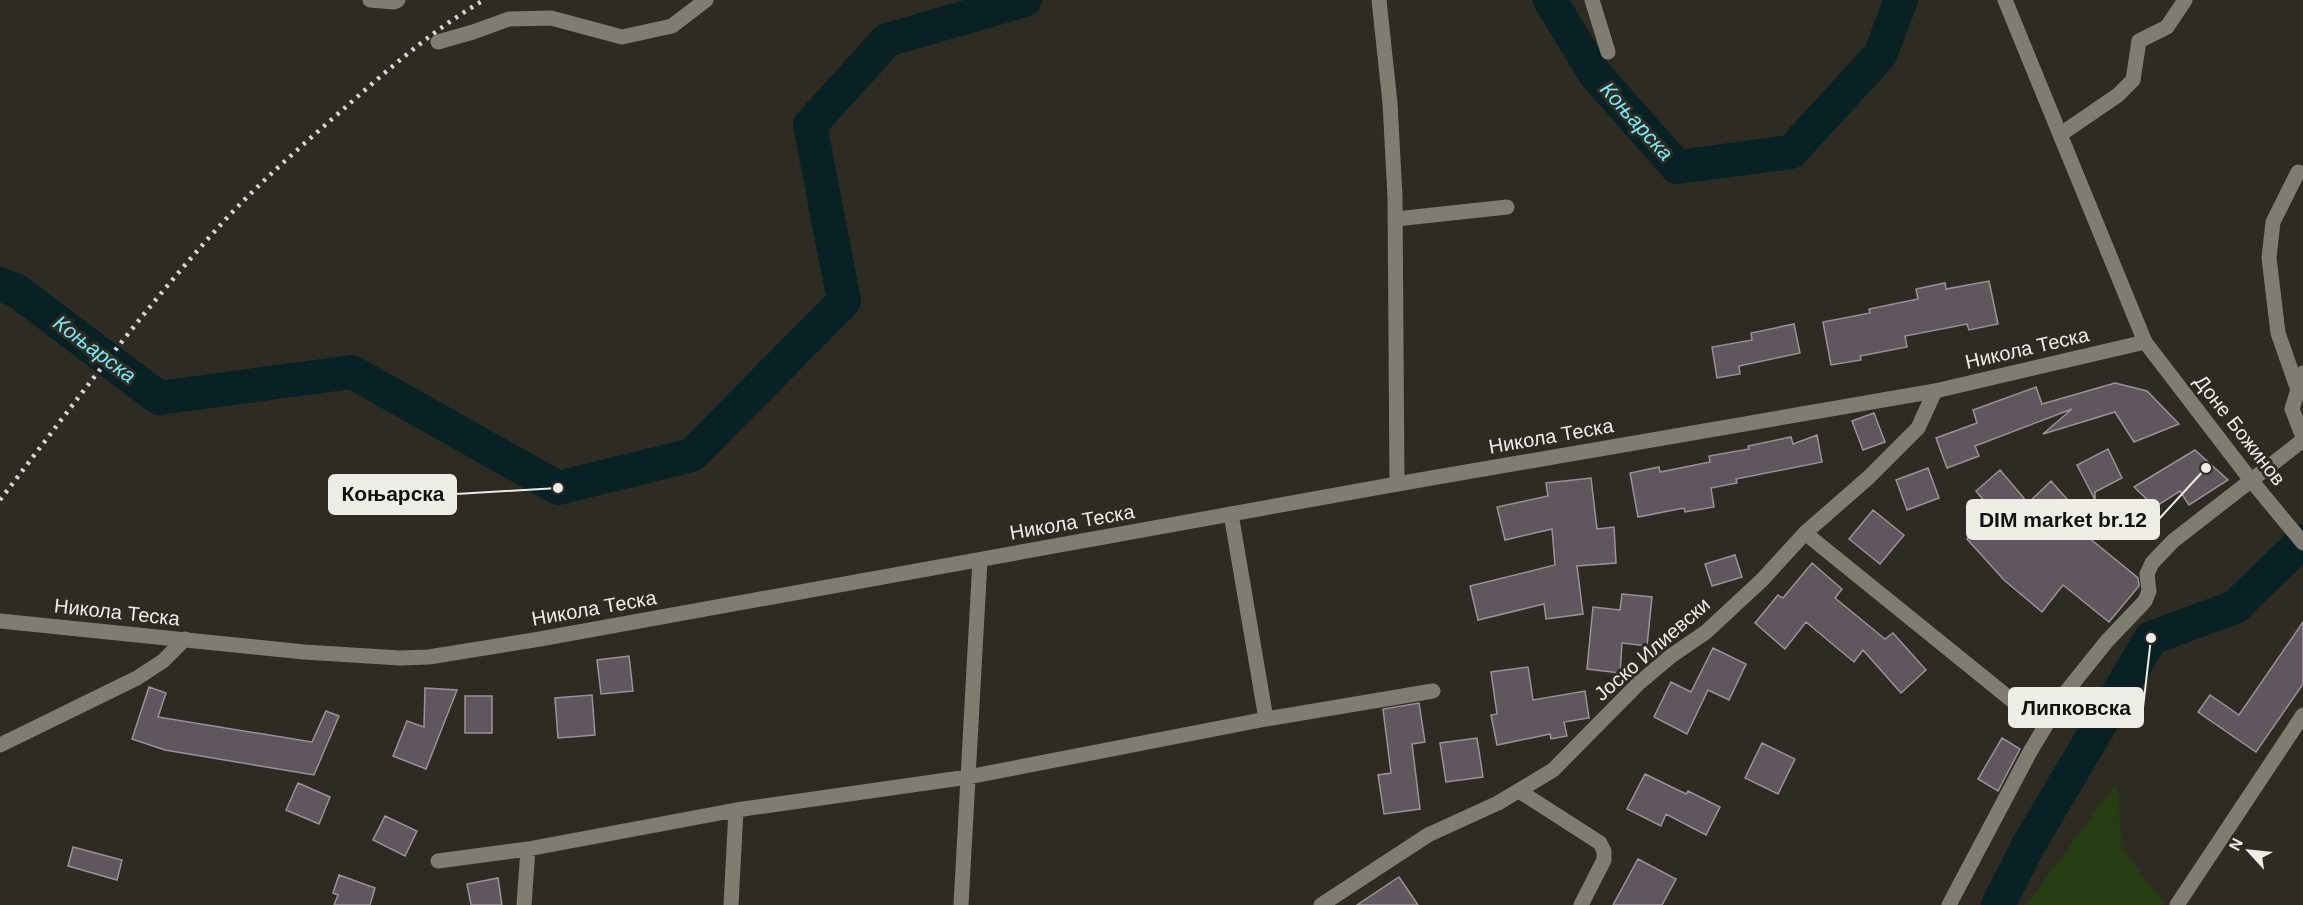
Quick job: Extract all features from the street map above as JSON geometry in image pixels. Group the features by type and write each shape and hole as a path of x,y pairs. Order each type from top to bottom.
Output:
{"street":[{"path":"370,0 394,2 398,0"},
{"path":"438,42 509,19 551,18 622,37 672,26 706,0"},
{"path":"1379,0 1390,103 1395,219 1396,484"},
{"path":"1592,0 1608,52"},
{"name":"Доне Божинов","path":"2005,0 2145,342 2250,480 2303,543"},
{"path":"2061,134 2118,95 2133,80 2139,41 2167,27 2185,0"},
{"path":"2298,172 2273,222 2269,258 2278,333 2298,390"},
{"path":"1395,219 1507,207"},
{"name":"Никола Теска","path":"0,621 304,652 400,658 429,657 1396,484 1935,391 2145,342"},
{"path":"1949,905 2066,692 2107,641 2145,601 2149,591 2147,574 2151,563 2173,541 2303,438 2292,409 2303,373"},
{"name":"Јоско Илиевски","path":"1322,905 1428,835 1519,791 1553,770 1639,683 1706,632 1762,580 1805,533 1869,477 1918,428 1935,391"},
{"path":"1231,514 1266,718"},
{"path":"1805,533 2045,727"},
{"path":"962,905 980,560"},
{"path":"0,745 136,678 164,661 185,639"},
{"path":"438,861 528,849 736,810 968,777 1266,718 1433,691"},
{"path":"2177,905 2303,715"},
{"path":"1519,791 1600,843 1604,851 1604,860 1581,905"},
{"path":"731,905 736,810"},
{"path":"524,905 528,849"}],"green space":[{"path":"2117,782 2122,848 2165,905 2026,905"}],"building":[{"path":"1989,281 1998,324 1969,330 1967,324 1905,336 1907,347 1860,356 1861,360 1831,365 1823,322 1870,313 1869,309 1918,299 1916,289 1945,283 1946,289"},
{"path":"1794,324 1800,353 1739,366 1740,374 1717,378 1712,347 1752,340 1751,333"},
{"path":"2115,383 2147,391 2179,424 2134,442 2115,412 2043,434 2072,409 1975,446 1979,456 1947,468 1936,438 1977,423 1973,410 2036,387 2042,404"},
{"path":"1874,413 1885,442 1863,450 1852,421"},
{"path":"1817,435 1822,462 1736,479 1737,483 1711,488 1714,507 1685,512 1684,508 1638,517 1630,473 1659,467 1660,472 1710,462 1709,456 1749,449 1748,446 1791,437 1793,444"},
{"path":"2108,449 2122,478 2095,492 2095,500 2077,465"},
{"path":"2195,450 2228,480 2189,505 2180,491 2155,507 2134,487"},
{"path":"1928,468 1939,498 1907,510 1896,480"},
{"path":"2000,470 2028,503 2051,481 2067,499 2055,510 2138,578 2139,586 2109,622 2063,585 2042,612 2004,580 1967,539 1995,514 1976,491"},
{"path":"1591,478 1597,529 1614,527 1616,563 1577,566 1583,614 1546,619 1544,604 1478,620 1470,586 1555,565 1552,529 1505,540 1497,507 1548,496 1546,483"},
{"path":"1873,510 1904,535 1880,564 1849,539"},
{"path":"1735,555 1742,577 1712,586 1705,564"},
{"path":"1812,563 1842,589 1835,598 1885,639 1893,633 1926,670 1901,693 1863,650 1854,662 1806,622 1785,649 1755,623 1778,595 1783,598"},
{"path":"1622,594 1652,597 1647,646 1622,643 1620,673 1587,669 1593,607 1620,610"},
{"path":"2303,622 2303,684 2256,752 2198,712 2210,695 2239,715"},
{"path":"1713,648 1746,664 1729,700 1708,690 1687,734 1654,717 1671,682 1691,692"},
{"path":"629,656 633,691 601,694 597,660"},
{"path":"1528,667 1533,700 1585,691 1589,718 1564,722 1567,736 1551,739 1550,734 1497,745 1491,715 1497,714 1491,672"},
{"path":"149,687 166,693 158,717 312,742 326,711 339,716 314,775 165,750 132,739"},
{"path":"425,688 457,690 426,769 393,756 407,721 424,727"},
{"path":"592,695 595,735 558,738 555,698"},
{"path":"465,696 492,696 492,733 465,733"},
{"path":"1419,703 1425,742 1412,744 1420,809 1384,814 1378,775 1391,773 1383,709"},
{"path":"1477,738 1483,777 1446,782 1440,743"},
{"path":"2002,738 2020,749 1998,791 1978,779"},
{"path":"1762,743 1795,759 1778,794 1745,778"},
{"path":"1645,774 1720,807 1706,835 1666,814 1661,826 1627,809"},
{"path":"298,783 330,797 319,824 286,810"},
{"path":"385,816 417,831 405,856 373,840"},
{"path":"73,847 122,860 117,880 68,866"},
{"path":"1638,859 1676,879 1662,905 1613,905"},
{"path":"339,875 375,888 370,905 334,905 338,895 333,893"},
{"path":"1399,877 1418,905 1357,905"},
{"path":"498,878 502,905 471,905 467,884"}],"waterway":[{"name":"Коњарска","path":"0,284 17,291 159,398 352,372 558,488 692,455 844,301 810,125 887,40 1025,0"},
{"name":"Коњарска","path":"1550,0 1595,74 1677,167 1791,152 1880,55 1901,0"},
{"path":"1998,905 2028,846 2151,638 2235,607 2303,541"}],"railway":[{"path":"0,500 137,322 239,205 397,63 430,36 484,0"}],"place":[{"name":"DIM market br.12","path":"2206,468"},
{"name":"Коњарска","path":"558,488"},
{"name":"Липковска","path":"2151,638"}]}
